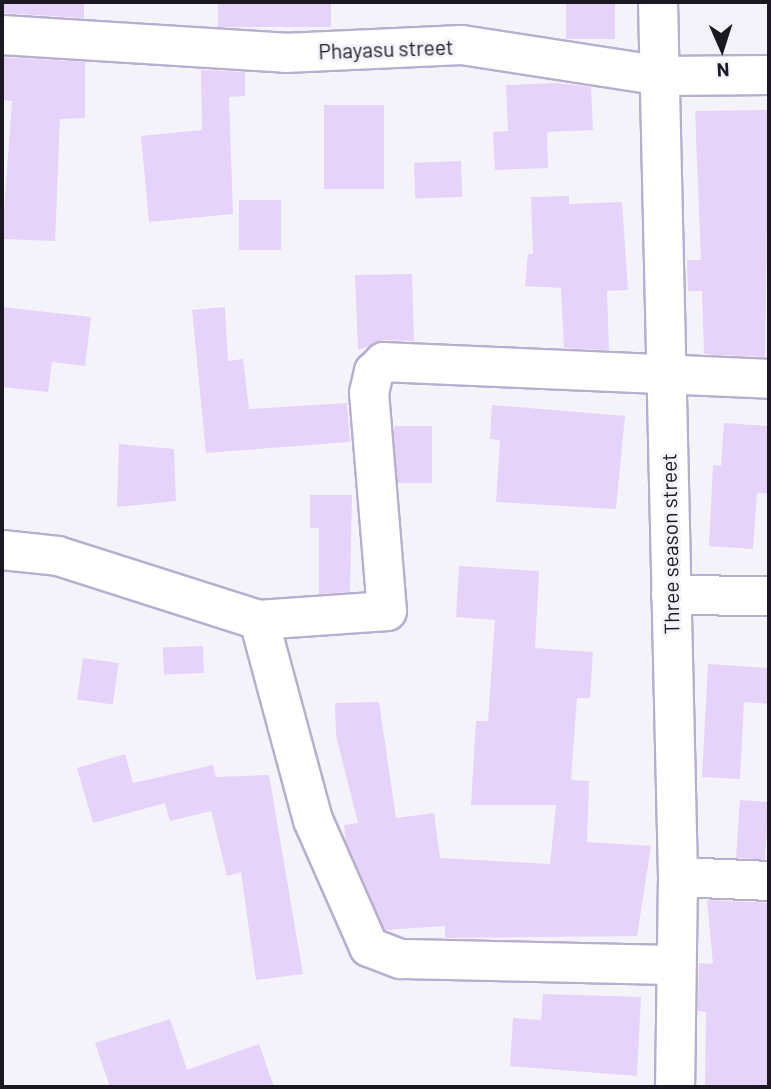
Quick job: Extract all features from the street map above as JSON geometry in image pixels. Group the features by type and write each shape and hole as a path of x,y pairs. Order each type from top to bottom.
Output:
{"street":[{"name":"Three season street","path":"658,2 663,76 666,372 678,877 673,965 675,1087"},
{"name":"Phayasu street","path":"2,35 285,53 462,45 663,76 769,75"},
{"path":"2,550 58,556 259,620 387,611 369,393 374,372 384,362 666,372 769,379"},
{"path":"671,595 769,596"},
{"path":"259,620 313,820 369,947 401,959 673,965"},
{"path":"678,877 769,881"}],"building":[{"path":"2,2 84,2 84,18 2,13"},
{"path":"218,2 331,2 331,27 218,27"},
{"path":"566,2 615,2 615,39 566,39"},
{"path":"2,57 85,62 85,118 60,119 55,241 2,239 12,101 2,100"},
{"path":"201,70 245,72 245,96 229,97 233,214 149,222 141,136 202,130"},
{"path":"557,83 591,87 593,130 547,132 548,168 495,170 493,132 508,131 506,85"},
{"path":"324,105 384,105 384,189 324,189"},
{"path":"769,110 765,357 704,354 702,291 688,291 687,260 701,260 695,111"},
{"path":"461,161 462,197 415,199 414,163"},
{"path":"569,196 569,204 622,202 628,290 607,291 609,350 564,348 561,288 525,286 528,254 533,254 531,197"},
{"path":"239,200 281,200 281,250 239,250"},
{"path":"412,274 414,341 384,340 358,350 355,275"},
{"path":"2,307 91,317 85,366 52,362 48,392 2,387"},
{"path":"225,307 228,361 243,359 249,409 347,403 350,442 206,453 192,310"},
{"path":"492,405 625,416 616,509 496,502 500,440 490,439"},
{"path":"724,423 769,426 769,494 757,493 753,549 709,546 713,465 721,466"},
{"path":"394,426 432,426 432,483 394,483"},
{"path":"119,444 174,449 176,501 117,507"},
{"path":"310,495 352,495 350,592 319,594 319,528 310,528"},
{"path":"459,566 539,571 535,648 593,652 590,698 577,698 571,780 589,781 587,842 651,846 637,936 445,938 445,926 385,930 346,841 344,825 358,823 336,736 335,703 379,702 396,818 434,813 440,858 550,864 556,805 471,805 476,721 488,721 495,620 456,617"},
{"path":"203,646 204,673 164,674 163,647"},
{"path":"83,658 119,663 113,705 77,700"},
{"path":"708,664 769,668 769,704 744,702 740,779 702,777"},
{"path":"125,754 133,783 213,765 216,777 269,775 303,974 256,980 241,872 227,876 211,811 170,821 165,803 93,823 77,768"},
{"path":"740,800 769,802 765,860 736,858"},
{"path":"707,900 769,903 769,1087 705,1087 706,1012 698,1011 699,963 713,964"},
{"path":"543,994 641,997 637,1076 510,1066 513,1018 541,1020"},
{"path":"170,1019 187,1070 259,1044 274,1087 110,1087 95,1043"}]}
